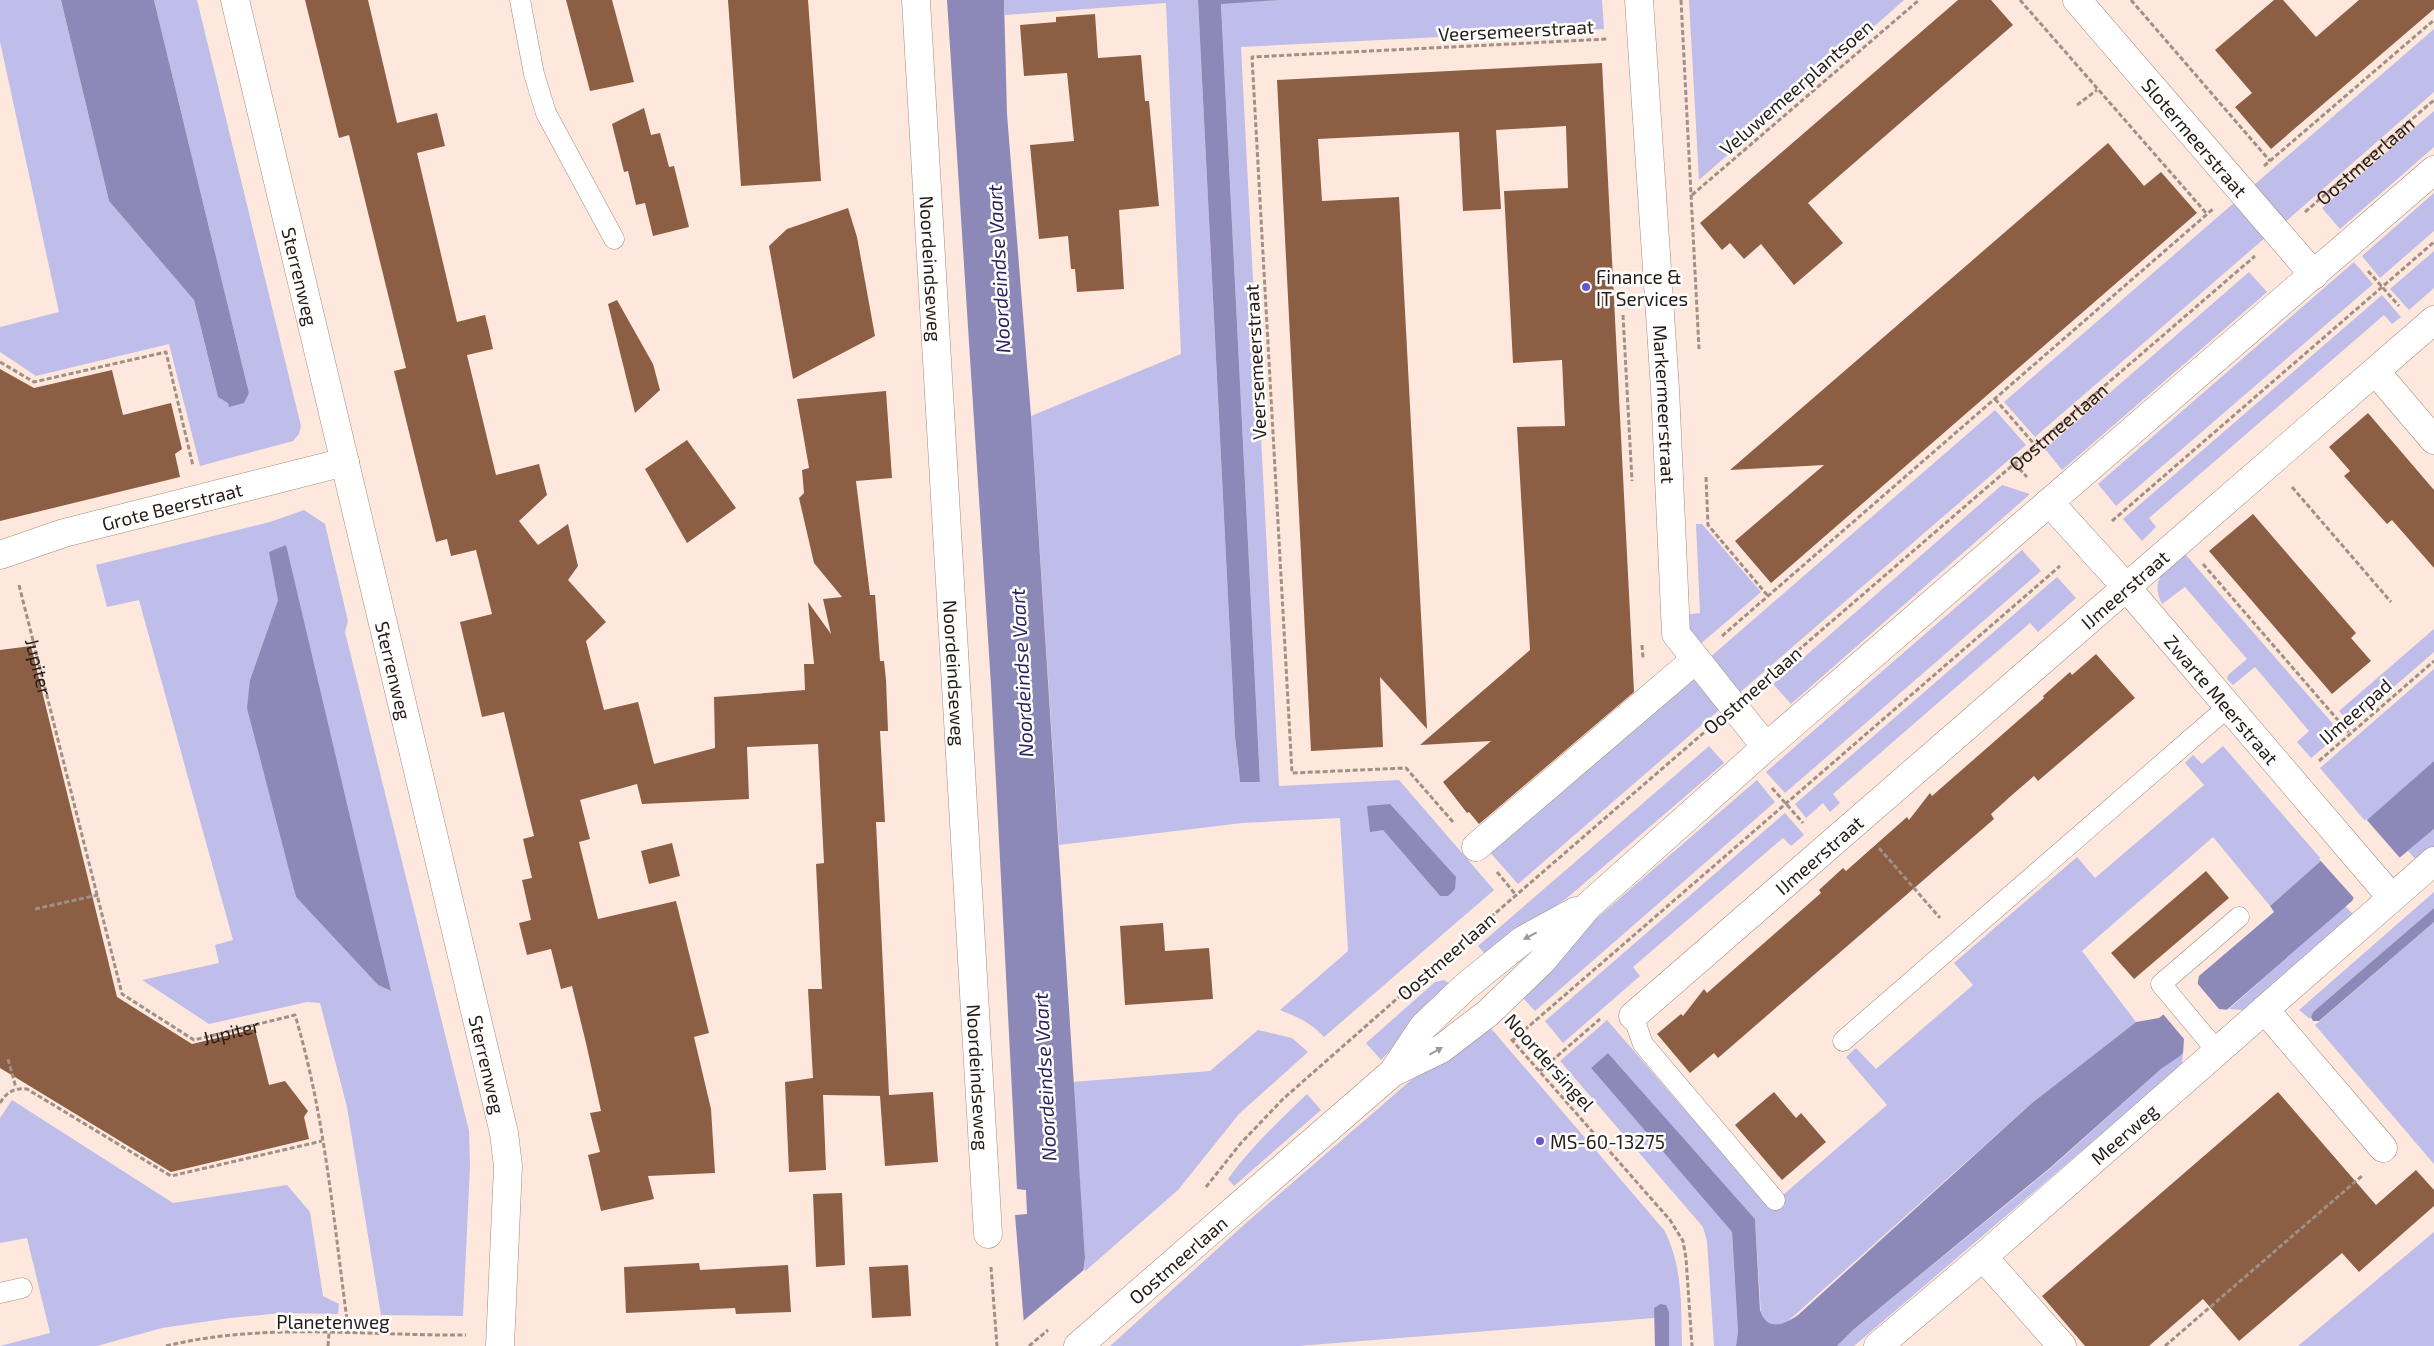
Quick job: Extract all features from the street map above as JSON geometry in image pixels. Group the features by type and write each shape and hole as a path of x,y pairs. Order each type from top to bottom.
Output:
{"street":[{"name":"Sterrenweg","path":"235,0 504,1133 508,1166 501,1340"},
{"name":"Noordeindseweg","path":"916,0 988,1234"},
{"name":"Markermeerstraat","path":"1639,0 1665,389 1676,634 1734,706 1758,754"},
{"name":"Slotermeerstraat","path":"2077,0 2314,275"},
{"name":"Oostmeerlaan","path":"1083,1341 1392,1073 1441,1049 1488,1014 1542,961 1589,905 1758,754 2434,170"},
{"name":"IJmeerstraat","path":"1634,1016 2428,326"},
{"path":"2376,372 2434,440"},
{"name":"Grote Beerstraat","path":"5,554 64,533 345,462"},
{"name":"Zwarte Meerstraat","path":"2050,503 2127,588 2384,888"},
{"path":"1476,847 1696,659"},
{"name":"Meerweg","path":"1878,1346 1983,1257 2210,1042 2265,1010 2384,888 2434,861"},
{"name":"Oostmeerlaan","path":"1392,1073 1423,1027 1465,987 1523,940 1589,905"},
{"path":"2265,1010 2383,1148"},
{"path":"1983,1257 2062,1346"}],"lane":[{"path":"520,0 534,74 546,112 614,239"},
{"path":"1843,1041 2229,706"},
{"path":"2210,1042 2161,984 2239,917"},
{"path":"1634,1016 1643,1044 1775,1200"},
{"path":"0,1293 22,1288"}],"path":[{"name":"Markermeerstraat","path":"1681,0 1699,350"},
{"name":"Veluwemeerplantsoen","path":"1692,196 1919,0"},
{"path":"2020,0 2097,90 2208,214"},
{"path":"2131,0 2270,161"},
{"path":"1696,659 2434,20"},
{"name":"Veersemeerstraat","path":"1516,895 1406,768 1292,773 1252,58 1641,37"},
{"path":"2077,105 2097,90"},
{"name":"Oostmeerlaan","path":"1459,945 2434,100"},
{"path":"1512,1040 2434,242"},
{"path":"2347,246 2382,287 2428,326"},
{"path":"0,362 34,382 166,352 195,473"},
{"path":"1995,399 2034,445"},
{"path":"2271,463 2391,602"},
{"name":"Markermeerstraat","path":"1706,476 1708,525 1768,596"},
{"name":"IJmeerstraat","path":"2182,540 2350,734"},
{"name":"Jupiter","path":"5,554 98,896 122,994 194,1040 295,1015 306,1052 322,1141 349,1334"},
{"name":"IJmeerpad","path":"2294,782 2434,661"},
{"path":"1758,754 1786,803 1826,849"},
{"path":"1857,822 1959,940"},
{"path":"35,909 98,896"},
{"name":"Oostmeerlaan","path":"1205,1188 1242,1143 1283,1099 1427,972"},
{"path":"1540,1070 1621,1001 1634,1016"},
{"name":"Noordersingel","path":"1488,1014 1540,1070 1670,1220 1683,1241 1692,1346"},
{"path":"8,1059 16,1088"},
{"path":"0,1103 6,1094 16,1088 27,1089 171,1176 322,1141"},
{"path":"2165,1346 2388,1153 2383,1148"},
{"path":"988,1234 997,1346"},
{"path":"328,1346 329,1333"},
{"name":"Planetenweg","path":"166,1346 185,1341 248,1334 329,1333 501,1340"}],"shaded area":[{"path":"0,0 61,0 109,201 194,300 218,397 244,400 249,393 154,0 197,0 301,426 299,434 293,441 200,466 169,344 36,376 0,352 0,327 59,312 0,42"},
{"path":"1004,0 1198,0 1235,736 1240,782 1260,781 1221,3 1280,0 1602,0 1604,29 1241,47 1279,786 1399,780 1494,890 1324,1037 1304,1021 1280,1010 1348,951 1340,818 1242,823 1059,845 1031,416 1181,354 1166,3 1005,15","holes":["1383,830 1448,896 1440,896"]},
{"path":"1689,0 1904,0 1699,180"},
{"path":"2434,29 2434,92 2285,222 2254,185"},
{"path":"2434,111 2434,147 2340,229 2322,208"},
{"path":"2434,193 2434,231 2380,278 2362,256"},
{"path":"2235,202 2266,237 2035,437 2004,402"},
{"path":"2434,251 2434,288 2409,310 2390,289"},
{"path":"2354,262 2373,284 2116,506 2098,484"},
{"path":"2249,272 2267,292 2062,470 2045,449"},
{"path":"2382,295 2401,317 2392,324 2384,315 2149,518 2156,527 2142,541 2123,519"},
{"path":"1995,410 2026,445 1738,694 1708,659"},
{"path":"2002,485 2030,494 1791,704 1773,684"},
{"path":"304,510 325,524 348,621 345,632 469,1131 470,1166 463,1316 381,1315 347,1107 320,1003 307,1002 209,1024 142,980 219,963 215,945 233,940 139,600 107,607 96,565 270,522","holes":["278,600 391,991 378,985 296,897 250,680"]},
{"path":"1696,524 1702,524 1761,592 1698,646 1693,642 1684,615 1700,613"},
{"path":"2022,550 2041,571 1785,793 1766,772"},
{"path":"2185,554 2341,733 2311,758 2297,742 2309,731 2255,667 2233,685 2227,679 2228,675 2247,659 2185,587 2162,604 2159,595 2159,581 2166,570"},
{"path":"2057,577 2076,598 2038,632 2030,623 1833,794 1840,803 1830,812 1823,803 1806,818 1795,804"},
{"path":"2434,629 2434,652 2351,724 2339,711"},
{"path":"2434,669 2434,761 2366,822 2320,768"},
{"path":"1689,674 1719,710 1518,884 1487,849"},
{"path":"1709,746 1724,763 1567,898 1486,955 1478,946"},
{"path":"2223,746 2322,860 2270,906 2213,837 2082,951 2136,1022 2032,1103 1787,1322 1774,1326 1761,1315 1755,1219 1608,1053 1591,1068 1732,1232 1738,1332 1736,1346 1714,1346 1707,1241 1703,1227 1560,1061 1607,1020 1769,1207 1887,1105 1846,1057 1856,1048 1876,1069 1973,985 1954,963 2077,857 2095,878 2204,785 2185,763 2193,755 2202,764"},
{"path":"1757,780 1775,802 1535,1011 1522,997 1590,924"},
{"path":"1785,813 1804,835 1791,846 1783,838 1633,967 1640,976 1563,1043 1545,1021"},
{"path":"2434,829 2434,848 2418,862 2408,851"},
{"path":"2434,892 2434,908 2313,1012 2310,1019 2299,1010"},
{"path":"2345,906 2355,916 2243,1015 2243,1010 2229,1009"},
{"path":"2434,922 2434,1164 2315,1025"},
{"path":"1444,980 1452,985 1381,1060 1366,1043 1435,982"},
{"path":"1489,1026 1664,1230 1675,1258 1678,1272 1682,1346 1669,1346 1669,1312 1660,1304 1654,1308 1654,1318 1298,1346 1110,1346 1246,1223 1410,1081"},
{"path":"1258,1030 1292,1038 1308,1052 1239,1114 1178,1190 1083,1273 1085,1258 1073,1082 1210,1071"},
{"path":"2183,1053 2182,1065 1854,1346 1837,1346 1853,1330 2051,1168 2161,1069"},
{"path":"1307,1094 1321,1110 1234,1186 1228,1179 1237,1167"},
{"path":"12,1100 173,1203 287,1185 310,1212 323,1296 339,1304 338,1314 281,1313 230,1318 162,1328 97,1346 0,1346 50,1333 27,1238 0,1243 0,1118"},
{"path":"2434,1232 2434,1346 2298,1346"}],"water":[{"path":"61,0 154,0 249,393 244,403 229,407 228,403 218,397 194,300 109,201"},
{"name":"Noordeindse Vaart","path":"947,0 1004,0 1007,114 1031,416 1085,1258 1083,1273 1024,1324 1015,1215 1027,1214 1026,1190 1017,1189 991,685"},
{"path":"1198,0 1280,0 1221,4 1260,782 1240,782 1235,736"},
{"path":"286,545 391,991 378,985 296,897 247,708 250,680 278,600 269,552"},
{"path":"2434,761 2434,829 2355,895 2352,901 2222,1014 2180,1056 2161,1069 2051,1167 1853,1330 1837,1346 1736,1346 1738,1332 1732,1232 1591,1068 1608,1053 1755,1219 1760,1310 1763,1317 1771,1324 1782,1324 1798,1315 2032,1103 2136,1022 2159,1018 2197,987 2199,976 2274,912 2270,906"},
{"path":"1390,804 1456,877 1455,889 1448,896 1440,896 1383,830 1370,832 1367,806"},
{"path":"2434,908 2434,922 2319,1021 2313,1021 2311,1017 2313,1012"},
{"path":"1660,1304 1666,1305 1669,1312 1669,1346 1655,1346 1654,1308"}],"pier":[{"path":"2366,819 2400,858 2354,898 2319,859"},
{"path":"2197,983 2219,1009 2229,1010 2183,1054 2184,1039 2163,1014"},
{"path":"1085,1269 1089,1346 1024,1346 1022,1322"}],"building":[{"path":"305,0 368,0 397,123 437,113 445,146 417,153 457,322 485,315 489,331 493,349 467,355 496,475 539,464 547,495 519,521 538,545 568,524 578,566 568,580 606,622 586,641 604,710 638,702 654,764 715,748 714,697 805,690 804,664 814,664 808,602 831,634 823,599 842,597 814,563 799,498 804,493 802,470 809,468 797,399 886,391 892,478 856,481 870,595 875,595 880,661 884,661 886,680 888,731 880,731 885,822 876,822 889,1095 933,1092 938,1162 885,1166 880,1096 884,1096 823,1095 826,1170 789,1172 785,1082 813,1078 808,989 822,989 816,864 824,863 818,744 747,747 749,799 642,804 637,784 580,800 590,839 579,842 598,919 676,901 709,1033 694,1037 711,1109 715,1173 648,1176 654,1199 601,1211 588,1155 600,1152 590,1113 601,1111 586,1043 572,986 561,989 551,949 527,955 519,923 531,920 522,880 532,878 523,839 534,836 504,712 482,717 460,622 492,614 476,550 451,556 447,539 436,542 394,371 406,368 349,135 339,138"},
{"path":"566,0 612,0 634,82 590,91"},
{"path":"728,0 808,0 821,181 741,186"},
{"path":"1958,0 1991,0 2013,25 1808,203 1843,243 1794,285 1761,244 1744,259 1730,243 1722,250 1700,223"},
{"path":"2274,0 2283,0 2316,37 2359,0 2434,0 2434,9 2271,149 2235,107 2252,93 2215,50"},
{"path":"1095,14 1098,58 1141,55 1145,101 1149,101 1159,206 1119,210 1124,289 1077,292 1075,269 1071,269 1068,236 1039,239 1030,145 1074,141 1067,73 1024,76 1020,25 1056,22 1056,17"},
{"path":"1602,63 1634,692 1479,824 1469,812 1467,813 1443,782 1491,741 1420,745 1530,650 1517,427 1565,426 1562,360 1513,363 1504,191 1568,188 1566,126 1496,130 1501,209 1463,211 1459,132 1318,139 1322,201 1399,197 1427,729 1380,677 1383,747 1311,751 1277,80"},
{"path":"644,108 651,135 660,133 669,167 674,166 689,227 653,236 645,203 636,205 628,171 624,172 612,124"},
{"path":"2108,143 2144,186 2161,172 2197,213 1771,583 1735,541 1824,465 1730,470"},
{"path":"848,208 857,237 875,336 793,379 769,246 787,229"},
{"path":"617,300 653,364 660,390 635,413 608,304"},
{"path":"0,369 34,388 112,370 123,415 171,403 182,449 175,454 180,477 0,521"},
{"path":"2368,413 2434,490 2434,568 2392,520 2387,524 2344,476 2350,471 2329,447"},
{"path":"687,440 736,508 687,543 645,469"},
{"path":"2253,514 2356,633 2351,638 2371,661 2332,694 2209,551"},
{"path":"31,646 117,997 192,1044 255,1029 269,1085 285,1081 308,1111 304,1117 309,1139 171,1172 0,1068 0,650"},
{"path":"2096,654 2135,698 2038,781 2034,776 1991,814 1994,819 1718,1058 1714,1053 1690,1073 1657,1034 1681,1014 1683,1016 1704,989 1707,993 1821,893 1819,890 1843,868 1846,871 1907,817 1909,820 1930,793 1932,796 2044,698 2043,696 2070,672 2072,675"},
{"path":"672,843 680,876 649,884 641,851"},
{"path":"2206,871 2229,898 2134,979 2111,953"},
{"path":"1163,923 1165,951 1209,948 1213,999 1125,1005 1120,926"},
{"path":"1774,1092 1796,1118 1801,1113 1826,1142 1782,1180 1735,1125"},
{"path":"2278,1092 2376,1205 2416,1170 2434,1190 2434,1206 2359,1272 2342,1253 2239,1341 2203,1299 2149,1346 2085,1346 2042,1296"},
{"path":"842,1193 845,1265 816,1267 813,1194"},
{"path":"699,1263 700,1270 788,1265 791,1312 736,1314 735,1308 626,1313 624,1267"},
{"path":"908,1265 911,1316 872,1318 869,1267"}],"place":[{"name":"Finance & IT Services","path":"1586,287"},
{"name":"MS-60-13275","path":"1540,1141"}]}
